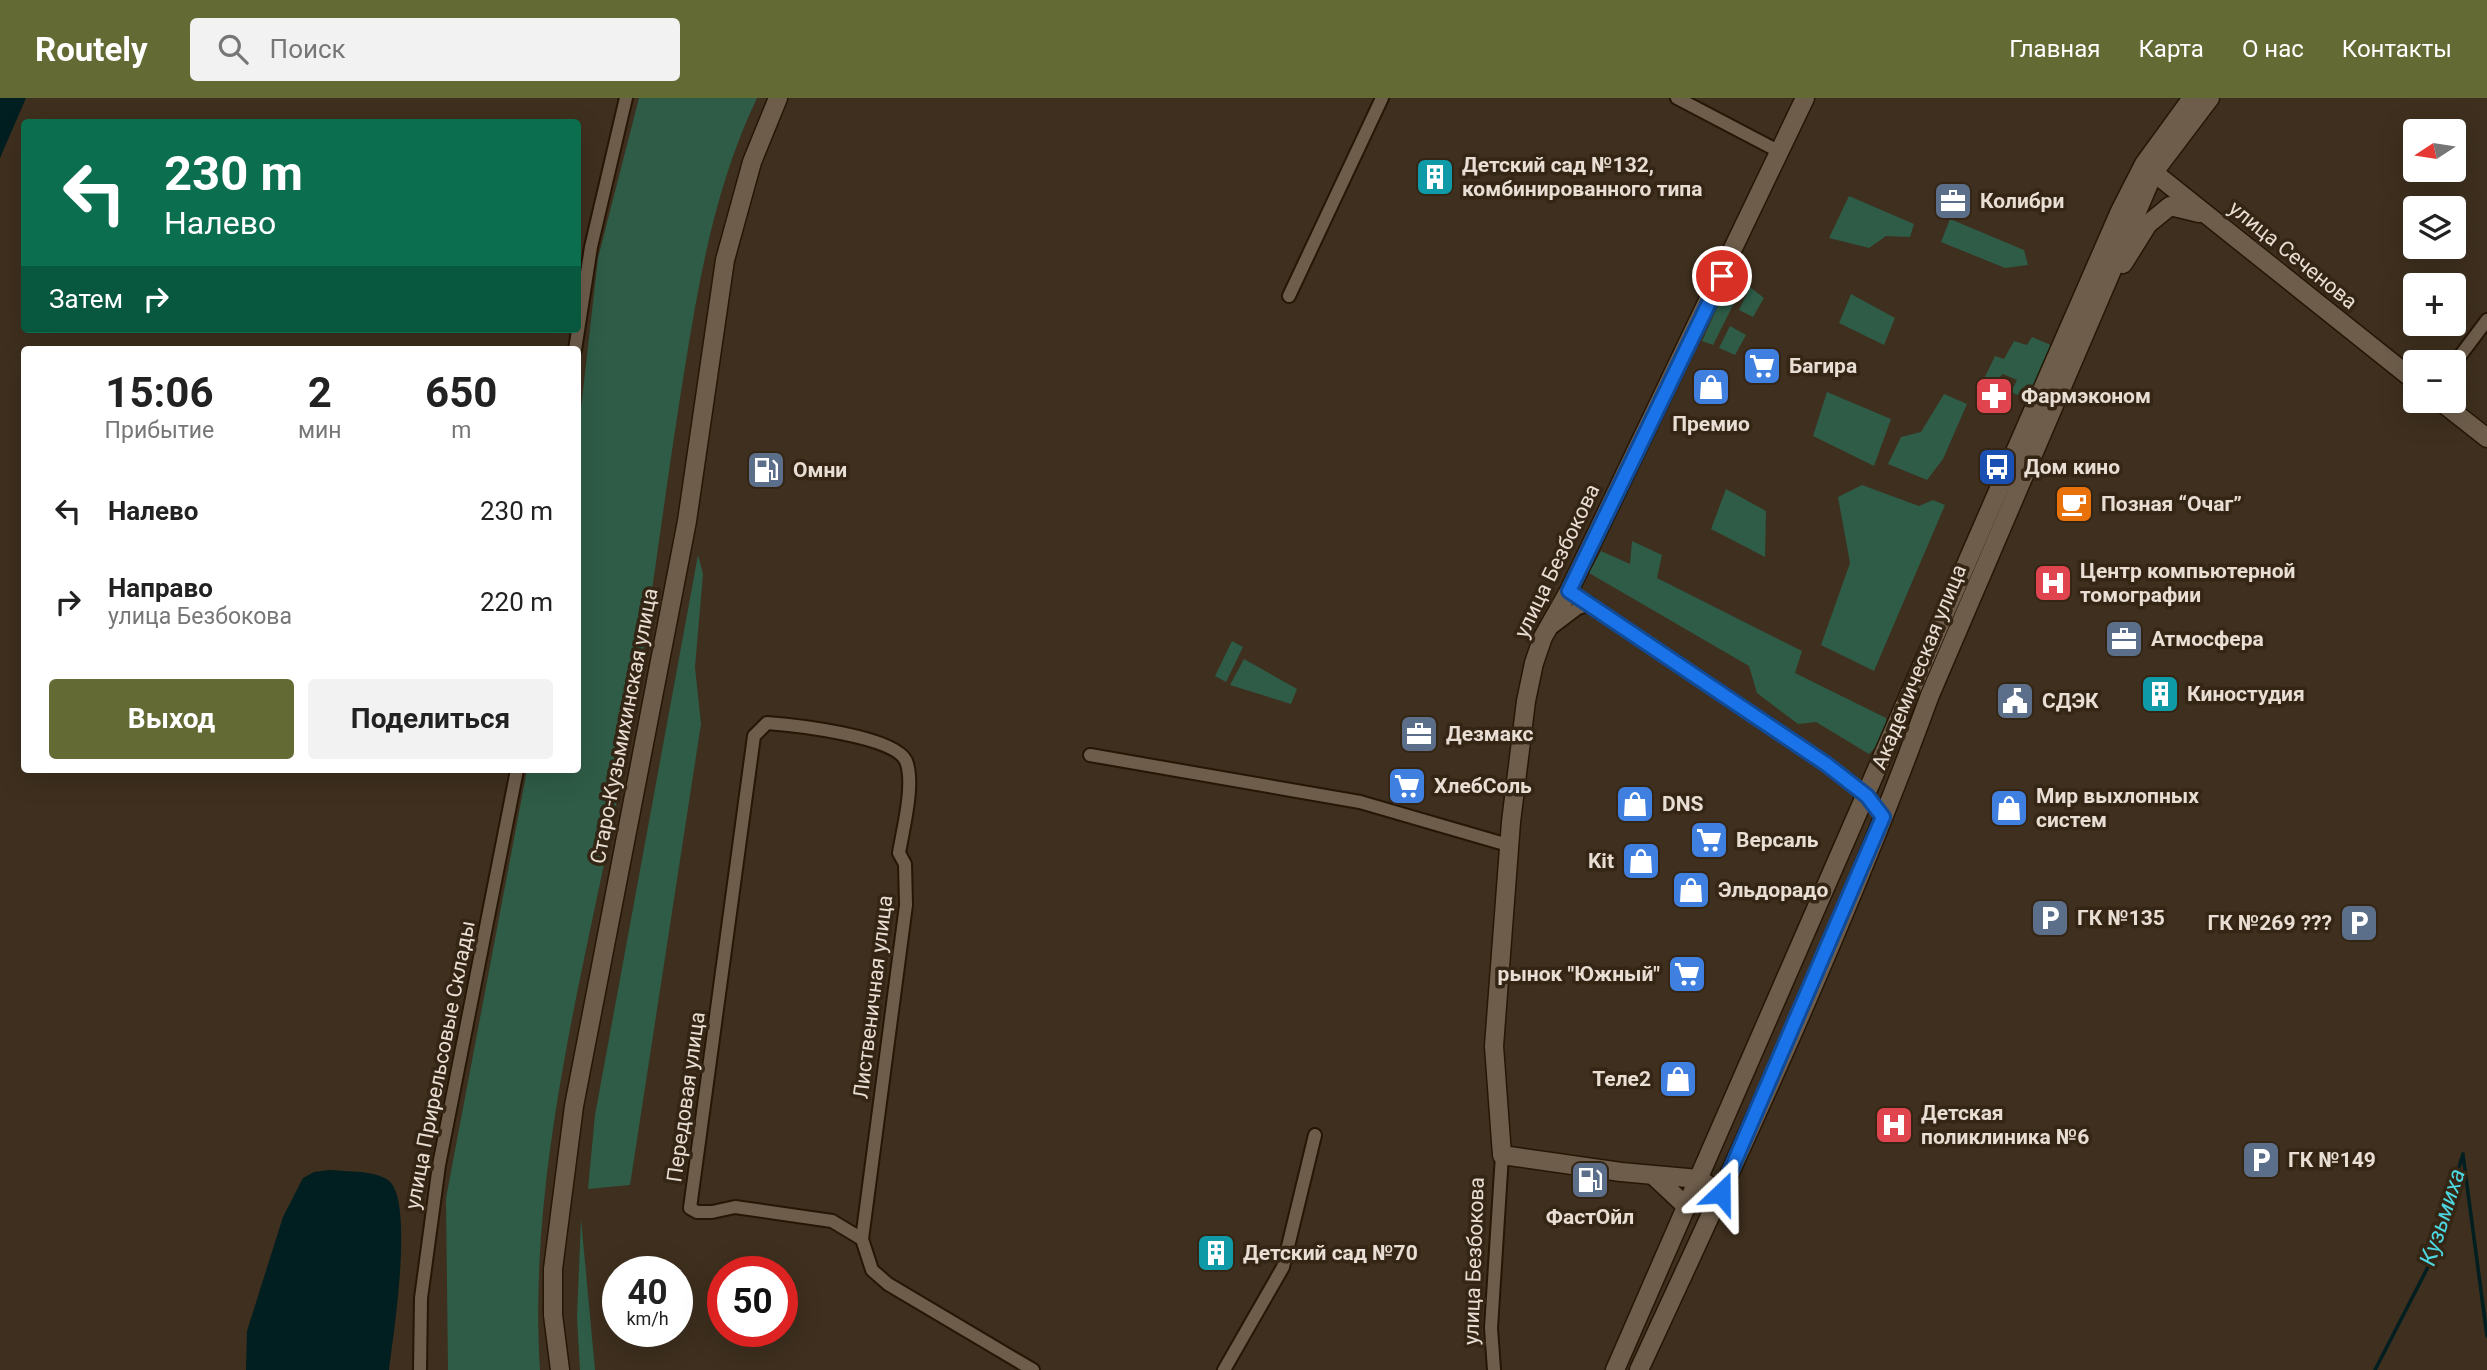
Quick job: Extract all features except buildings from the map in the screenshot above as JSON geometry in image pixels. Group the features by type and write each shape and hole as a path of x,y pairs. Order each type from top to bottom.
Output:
{"main road":[{"name":"Старо-Кузьмихинская улица","path":"560,1370 553,1315 552,1269 574,1106 687,521 725,260 752,162 778,98"},
{"path":"1615,1370 1867,796 2034,403 2120,211 2192,98"},
{"path":"2149,168 2210,98"},
{"name":"улица Безбокова","path":"1699,1179 1655,1177 1502,1155 1494,1046 1508,845 1526,701 1543,637 1569,591 1780,152 1801,102"},
{"name":"улица Сеченова","path":"2149,168 2403,371"},
{"name":"Академическая улица","path":"1639,1370 1721,1193 1883,817 1930,695 2090,318 2149,168"},
{"path":"2090,318 2148,224 2170,206 2209,217"},
{"path":"2455,413 2487,438"},
{"path":"1719,1132 1741,1147"},
{"path":"1655,1177 1686,1207"},
{"path":"1699,1179 1721,1193"}],"street":[{"path":"581,311 591,247 626,98"},
{"path":"1289,296 1382,98"},
{"path":"1677,98 1780,152"},
{"path":"2464,350 2487,320"},
{"path":"1569,591 1804,749 1867,796 1883,817"},
{"path":"1543,637 1563,617 1591,604"},
{"name":"Передовая улица","path":"862,1239 832,1221 735,1208 697,1212 690,1208 754,736 767,723 802,726 890,746 906,761"},
{"path":"1090,755 1360,802 1508,845"},
{"name":"Лиственичная улица","path":"862,1239 906,905 905,864 899,853 909,777 906,761"},
{"name":"улица Прирельсовые Склады","path":"420,1370 421,1298 439,1165 516,773"},
{"path":"1224,1370 1283,1267 1315,1135"},
{"name":"улица Безбокова","path":"1494,1370 1491,1328 1502,1155"},
{"path":"862,1239 872,1270 878,1277 905,1297 1032,1370"}],"green space":[{"path":"639,98 757,98 720,196 704,264 678,410 633,715 554,1123 538,1288 540,1370 448,1370 446,1198 526,773 581,773 581,408 598,258"},
{"path":"1849,196 1914,224 1910,237 1886,236 1869,248 1829,238"},
{"path":"1950,219 2024,250 2028,265 2005,268 1941,242"},
{"path":"1731,277 1744,283 1713,345 1702,341"},
{"path":"1750,287 1764,298 1753,317 1739,310"},
{"path":"1851,294 1895,318 1884,345 1839,323"},
{"path":"1730,326 1746,335 1735,355 1719,348"},
{"path":"2032,337 2053,346 2031,401 2011,392 2017,380 2003,374 1992,383 1984,379 1995,356 2004,359 2014,341 2027,345"},
{"path":"1827,392 1891,419 1874,466 1813,436"},
{"path":"1944,394 1967,404 1943,459 1927,480 1888,464 1901,437 1921,432"},
{"path":"1862,485 1919,506 1933,500 1945,505 1874,671 1821,645 1850,563 1838,497"},
{"path":"1726,489 1766,511 1765,557 1711,529"},
{"path":"1632,541 1662,555 1657,578 1802,651 1795,673 1886,718 1889,734 1869,754 1816,722 1798,724 1757,693 1749,666 1589,573 1601,551 1630,564"},
{"path":"698,555 703,574 695,667 701,724 630,1185 588,1189 595,1115"},
{"path":"1232,641 1243,647 1226,682 1215,676"},
{"path":"1244,659 1297,689 1291,704 1230,685"},
{"path":"581,1219 595,1370 580,1370 577,1318"}],"water":[{"path":"0,98 26,98 0,158"},
{"path":"330,1170 382,1177 388,1180 396,1192 400,1213 400,1269 389,1370 246,1370 247,1331 283,1217 303,1178 314,1172"}],"waterway":[{"name":"Кузьмиха","path":"2375,1370 2429,1265 2463,1154"},
{"name":"Кузьмиха","path":"2463,1155 2487,1336"}],"place":[{"name":"Детский сад №132, комбинированного типа","path":"1435,177"},
{"name":"Колибри","path":"1953,201"},
{"name":"Багира","path":"1762,366"},
{"name":"Премио","path":"1711,387"},
{"name":"Фармэконом","path":"1994,396"},
{"name":"Дом кино","path":"1997,467"},
{"name":"Омни","path":"766,470"},
{"name":"Позная “Очаг”","path":"2074,504"},
{"name":"Центр компьютерной томографии","path":"2053,583"},
{"name":"Атмосфера","path":"2124,639"},
{"name":"Киностудия","path":"2160,694"},
{"name":"СДЭК","path":"2015,701"},
{"name":"Дезмакс","path":"1419,734"},
{"name":"ХлебСоль","path":"1407,786"},
{"name":"DNS","path":"1635,804"},
{"name":"Мир выхлопных систем","path":"2009,808"},
{"name":"Версаль","path":"1709,840"},
{"name":"Kit","path":"1641,861"},
{"name":"Эльдорадо","path":"1691,890"},
{"name":"ГК №135","path":"2050,918"},
{"name":"ГК №269 ???","path":"2359,923"},
{"name":"рынок \"Южный\"","path":"1687,974"},
{"name":"Теле2","path":"1678,1079"},
{"name":"Детская поликлиника №6","path":"1894,1125"},
{"name":"ГК №149","path":"2261,1160"},
{"name":"ФастОйл","path":"1590,1180"},
{"name":"Детский сад №70","path":"1216,1253"}],"route":[{"path":"1721,1193 1883,817 1867,796 1826,764 1569,591 1722,276"}]}
